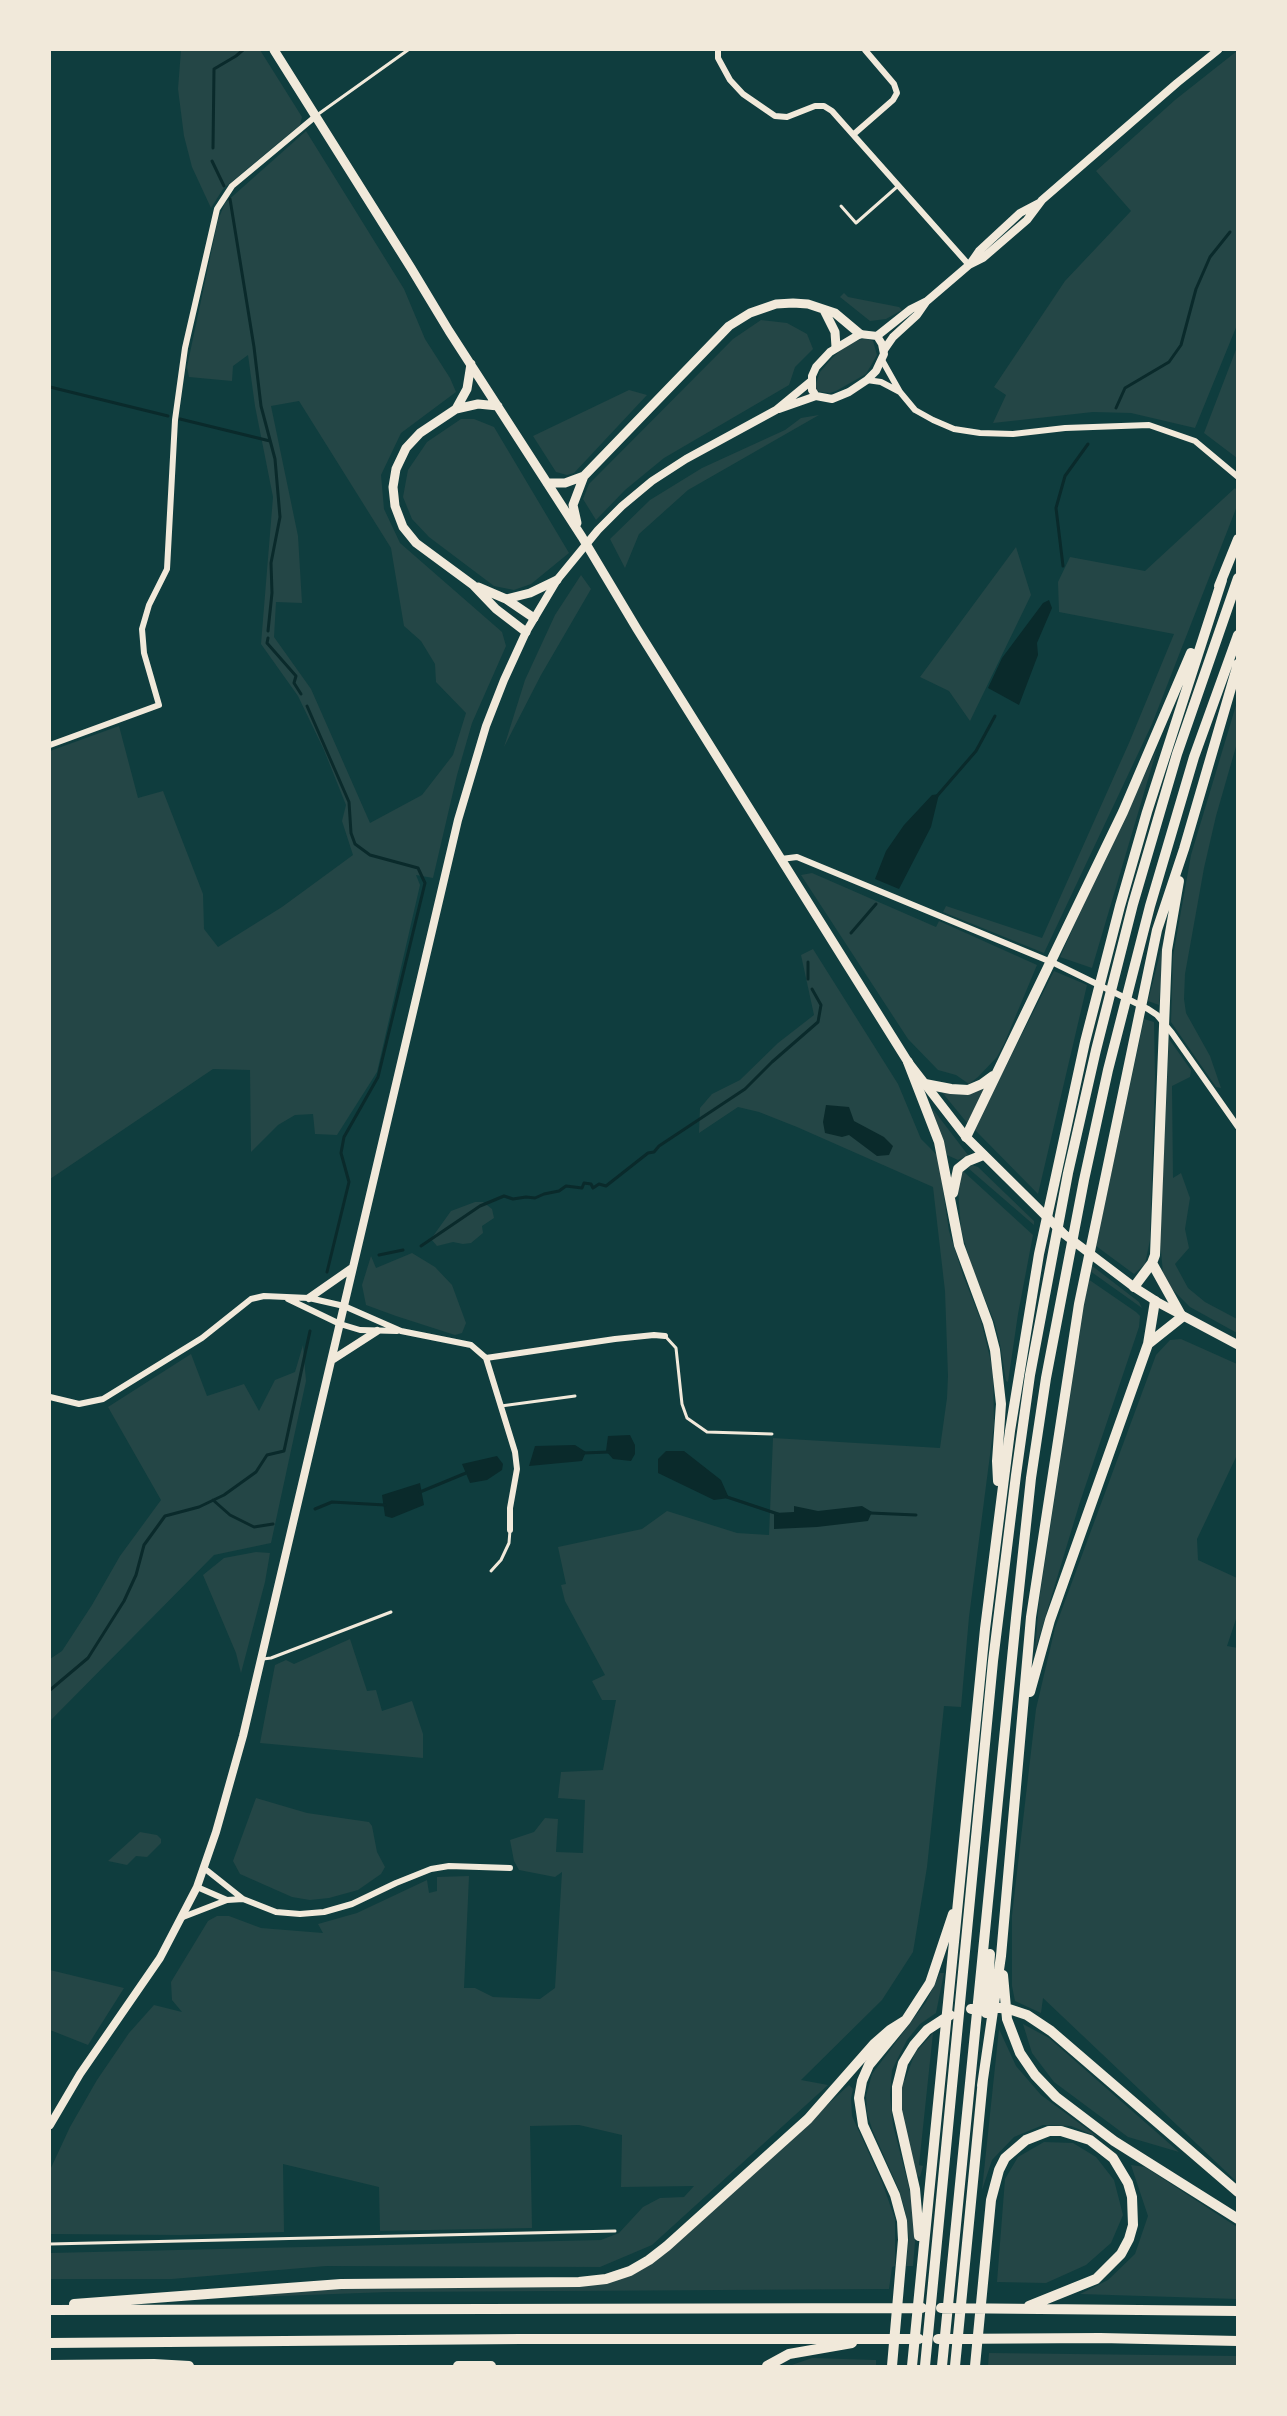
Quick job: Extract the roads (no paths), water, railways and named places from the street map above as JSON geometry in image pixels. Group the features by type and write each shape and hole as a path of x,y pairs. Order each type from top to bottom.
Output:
{"highway":[{"path":"966,1137 1123,812 1238,539"},
{"path":"926,2364 993,1661 1016,1475 1046,1285 1068,1173 1133,904 1177,754 1238,578"},
{"path":"913,2364 981,1664 1000,1499 1039,1254 1098,988 1147,812 1222,580"},
{"path":"942,2364 1031,1478 1062,1295 1084,1180 1125,1002 1150,906 1194,757 1238,635"},
{"path":"982,2086 1001,1956 1031,1617 1079,1304 1157,930 1184,849 1238,664"},
{"path":"1134,1287 1152,1263 1155,1255 1167,950 1184,849"},
{"path":"908,1062 928,1108 944,1156 963,1258 988,1323 997,1362 1001,1404 997,1461 1000,1499"},
{"path":"925,1084 968,1090 996,1074"},
{"path":"952,1207 958,1170 968,1161 983,1155"},
{"path":"1148,1344 1182,1317 1152,1263"},
{"path":"1023,1718 1050,1620 1148,1344 1155,1301"},
{"path":"955,2365 982,2086 998,1803"},
{"path":"892,2365 903,2240 900,2212 863,2125 859,2098 869,2065 906,2020 930,1983 958,1903"},
{"path":"1001,1956 1007,2019 1020,2053 1035,2075 1056,2097 1082,2118 1238,2219"},
{"path":"922,2264 915,2189 897,2110 899,2074 908,2054 920,2037 934,2024 965,2010 990,2007 1009,2009 1035,2020 1084,2059 1238,2192"},
{"path":"50,2306 341,2284 579,2282 630,2271 667,2246 808,2119 874,2044 906,2020"},
{"path":"975,2364 982,2275 995,2181 1005,2158 1015,2147 1037,2134 1061,2131 1090,2140 1103,2148 1121,2169 1132,2197 1134,2212 1129,2239 1121,2254 1096,2278 1023,2308"},
{"path":"50,2310 1023,2308 1238,2311"},
{"path":"50,2343 1100,2338 1238,2341"},
{"path":"767,2367 789,2354 836,2348 862,2340"},
{"path":"50,2365 154,2364 189,2367"},
{"path":"458,2367 492,2367"}],"main road":[{"path":"274,50 582,537 908,1062 966,1137 1064,1234 1155,1301 1238,1345"},
{"path":"50,2125 80,2074 145,1983 183,1917 197,1887 227,1798 458,820 486,726 526,632 557,580 598,530 652,481 686,459 776,410 816,396 832,399 849,392 867,380 882,360 884,350 877,336 860,334 835,313 808,304 776,304 750,313 729,326 584,476 573,506 582,537"},
{"path":"825,310 835,332 836,347"},
{"path":"776,410 810,382 816,366 836,347 860,334"},
{"path":"456,409 467,389 471,364"},
{"path":"810,382 816,396"},
{"path":"498,406 478,404 456,409 420,433 406,448 396,469 393,487 395,506 403,526 416,543 473,585 496,609 526,632"},
{"path":"547,483 565,483 584,476"},
{"path":"506,599 530,592 557,580"},
{"path":"473,585 506,599 534,618"},
{"path":"309,1298 352,1268"},
{"path":"332,1360 377,1332"}],"street":[{"path":"718,50 718,58 729,80 743,94 775,116 787,117 814,105 824,106 854,134 969,265"},
{"path":"854,134 893,100 897,93 894,84 865,50"},
{"path":"884,350 893,337 917,315 927,301 969,265 979,250 1020,213 1042,200 1177,82 1218,50"},
{"path":"50,745 159,705 144,653 142,629 149,605 167,569 175,420 185,348 217,209 232,186 316,116"},
{"path":"877,336 911,309 927,301"},
{"path":"882,360 900,392 915,410 954,429 1013,434 1065,428 1149,425 1195,441 1238,477"},
{"path":"867,380 880,382 900,392"},
{"path":"782,859 797,858 1056,964 1148,1009 1157,1015 1172,1032 1238,1127"},
{"path":"50,1397 79,1404 103,1399 202,1338 251,1299 264,1296 309,1298 344,1306 401,1331 471,1346 486,1358 515,1452 517,1468 510,1508 510,1530"},
{"path":"287,1298 340,1324 360,1330 401,1331"},
{"path":"486,1358 615,1339 665,1336"},
{"path":"204,1868 243,1899 276,1912 300,1914 324,1912 352,1904 431,1869 448,1866 510,1868"},
{"path":"197,1887 227,1900"},
{"path":"183,1917 227,1900 243,1899"}],"lane":[{"path":"316,116 408,50"},
{"path":"841,206 856,223 899,185"},
{"path":"665,1336 676,1348 682,1404 687,1418 707,1432 772,1434"},
{"path":"501,1406 575,1396"},
{"path":"490,1571 501,1560 509,1544 510,1530"},
{"path":"261,1659 271,1658 391,1612"},
{"path":"50,2244 615,2231"}],"waterway":[{"path":"213,148 214,69 243,50"},
{"path":"212,161 224,186"},
{"path":"230,199 254,347 261,406 275,459 280,517 271,563 272,593 268,631"},
{"path":"1116,408 1125,388 1169,362 1181,345 1196,289 1210,257 1230,232"},
{"path":"50,387 168,416"},
{"path":"180,419 270,441"},
{"path":"1063,566 1056,508 1065,476 1088,444"},
{"path":"268,638 267,643 296,676 294,683 301,694"},
{"path":"307,706 349,802 351,833 355,844 370,855 418,868 425,883 378,1077 344,1137 341,1153 349,1182 327,1272"},
{"path":"937,796 976,751 995,716"},
{"path":"851,933 876,904"},
{"path":"808,962 808,979"},
{"path":"421,1246 480,1206 504,1196 513,1199 535,1198 559,1191 566,1186 582,1188 584,1183 591,1184 593,1188 599,1184 606,1186 648,1153 654,1152 659,1146 745,1089 818,1022 821,1005 812,989"},
{"path":"379,1255 403,1250"},
{"path":"50,1690 88,1658 124,1601 136,1575 144,1545 165,1516 199,1507 224,1495 256,1472 267,1455 284,1451 310,1331"},
{"path":"583,1453 609,1452"},
{"path":"420,1492 466,1473"},
{"path":"727,1497 778,1514"},
{"path":"213,1500 230,1515 254,1527 273,1524"},
{"path":"315,1509 332,1502 385,1505"},
{"path":"870,1513 916,1515"}]}
